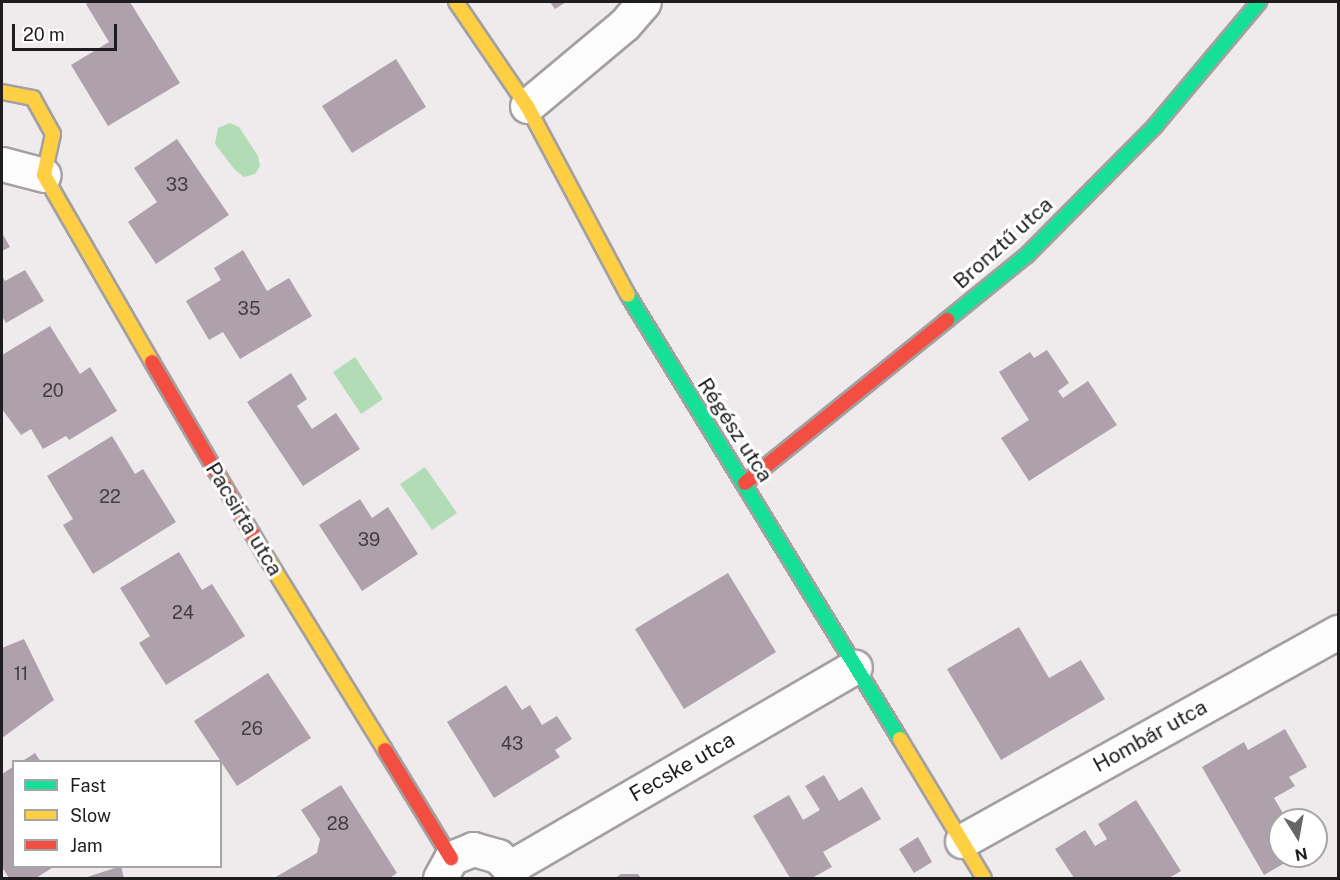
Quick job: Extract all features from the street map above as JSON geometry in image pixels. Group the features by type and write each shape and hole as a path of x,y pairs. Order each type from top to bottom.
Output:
{"street":[{"name":"Régész utca","path":"456,2 527,106 650,337 745,483 984,879"},
{"path":"527,106 624,25 644,2"},
{"name":"Bronztű utca","path":"745,483 1027,255 1155,126 1259,2"},
{"path":"2,92 33,98 53,134 44,175 2,164"},
{"name":"Pacsirta utca","path":"44,175 445,868"},
{"name":"Hombár utca","path":"962,841 1338,632"},
{"name":"Fecske utca","path":"445,868 462,851 486,850 511,873 855,667"}],"shaded area":[{"path":"230,123 239,127 258,156 260,166 255,174 244,177 235,170 215,144 218,128"},
{"path":"355,357 383,399 361,414 333,372"},
{"path":"425,467 457,513 432,530 400,484"}],"building":[{"path":"89,2 130,2 180,83 108,126 71,65 109,42 86,4"},
{"path":"550,2 566,2 555,9"},
{"path":"396,59 426,107 352,153 322,106"},
{"path":"177,139 229,215 156,264 128,222 157,202 134,168"},
{"path":"2,233 10,247 2,251"},
{"path":"243,250 267,291 289,278 312,316 240,359 223,332 209,340 186,301 221,280 214,268"},
{"path":"25,270 44,301 6,323 2,316 2,275 5,281"},
{"path":"50,326 80,374 90,367 117,411 69,440 66,436 43,449 31,429 21,435 2,409 2,355"},
{"path":"1047,350 1069,383 1058,391 1063,398 1088,381 1117,425 1029,481 1001,438 1029,420 999,372 1030,352 1034,358"},
{"path":"291,373 307,399 297,406 312,429 336,413 360,449 303,486 247,402"},
{"path":"112,436 135,474 143,469 176,522 93,574 63,525 73,519 47,476"},
{"path":"360,499 372,518 388,507 418,554 362,591 319,525"},
{"path":"179,552 202,590 212,584 245,636 166,685 139,643 150,636 120,588"},
{"path":"728,573 776,652 684,709 635,629"},
{"path":"1019,627 1049,678 1081,660 1105,699 1001,760 947,669"},
{"path":"24,639 54,700 2,738 2,648"},
{"path":"268,673 311,738 237,786 222,760 194,721"},
{"path":"506,685 522,710 530,705 542,725 557,716 572,739 555,750 560,757 494,798 447,722"},
{"path":"1285,729 1307,767 1289,777 1295,786 1274,798 1280,808 1268,808 1268,868 1276,868 1264,875 1202,767 1244,742 1248,750"},
{"path":"35,753 40,760 24,760"},
{"path":"12,767 12,868 52,868 36,878 9,878 2,867 2,774"},
{"path":"824,775 839,801 862,787 881,819 823,852 832,867 812,878 790,878 753,816 789,795 803,820 820,810 805,786"},
{"path":"341,785 397,873 390,878 274,878 317,853 320,839 301,810"},
{"path":"1136,800 1181,871 1169,878 1074,878 1055,849 1085,830 1095,846 1107,839 1098,824"},
{"path":"918,837 932,862 914,873 899,849"},
{"path":"122,868 124,878 84,878"},
{"path":"621,874 638,874 641,878 615,878"}],"traffic: fast":[{"path":"947,320 1027,255 1155,126 1259,2"},
{"path":"628,295 900,739"}],"traffic: slow":[{"path":"456,2 527,106 628,295"},
{"path":"2,92 33,98 53,134 44,175 152,362"},
{"path":"265,555 385,750"},
{"path":"900,739 984,878"}],"traffic: jam":[{"path":"745,483 947,320"},
{"path":"152,362 265,555"},
{"path":"385,750 451,858"}]}
